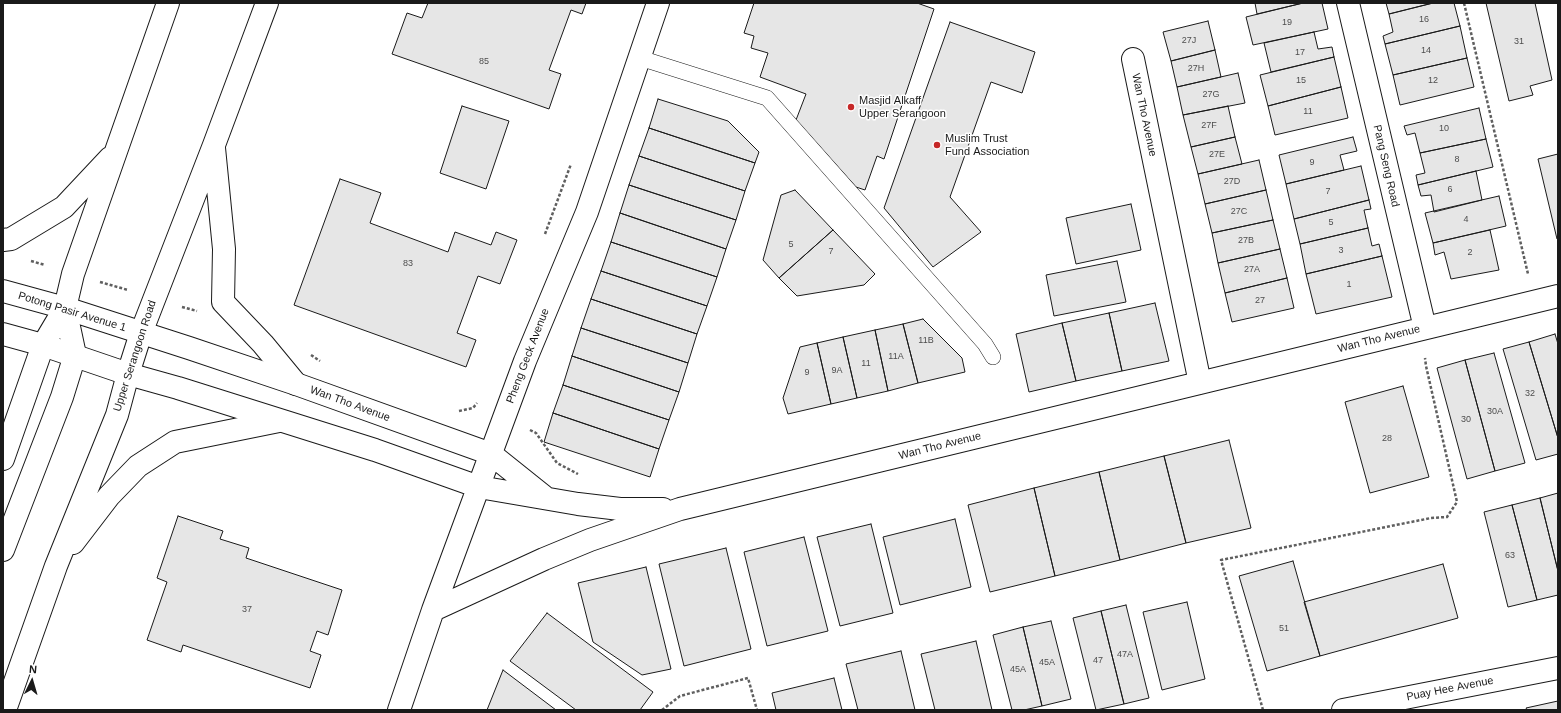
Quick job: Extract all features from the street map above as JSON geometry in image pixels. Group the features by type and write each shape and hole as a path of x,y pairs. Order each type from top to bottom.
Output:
{"street":[{"path":"3,458 43,345 65,308 73,274 168,3"},
{"name":"Upper Serangoon Road","path":"5,710 56,566 117,415 141,333 267,3"},
{"name":"Pheng Geck Avenue","path":"399,710 433,610 525,360 587,212 658,3"},
{"name":"Pang Seng Road","path":"1348,3 1424,328"},
{"name":"Wan Tho Avenue","path":"1133,58 1200,383"},
{"path":"214,145 224,249 223,302 263,344 296,384"},
{"path":"3,240 11,239 64,206 115,153"},
{"name":"Potong Pasir Avenue 1","path":"3,291 65,308 141,333"},
{"name":"Wan Tho Avenue","path":"433,610 523,568 577,546 680,509 1558,296"},
{"path":"3,550 62,397 75,355 65,308"},
{"name":"Wan Tho Avenue","path":"141,333 296,384 491,454 547,499"},
{"path":"3,334 75,355 128,374"},
{"name":"Wan Tho Avenue","path":"128,374 178,388 375,450 479,487 547,499 620,509 680,509"},
{"path":"56,566 109,496 138,466 175,442 279,421"},
{"name":"Puay Hee Avenue","path":"1343,710 1558,668"}],"lane":[{"path":"640,58 767,98 985,344 993,357"}],"path":[{"path":"1464,3 1528,275"},
{"path":"543,238 573,157"},
{"path":"28,260 199,312"},
{"path":"1263,710 1221,560 1431,518 1447,517 1457,502 1426,366 1424,328"},
{"path":"306,351 325,364"},
{"path":"456,412 473,408 481,398"},
{"path":"662,710 680,696 748,678 757,710"}],"building":[{"path":"428,3 586,3 582,14 571,10 549,70 561,74 549,109 392,54 407,13 422,18"},
{"name":"Masjid Alkaff Upper Serangoon","path":"754,3 917,3 934,9 884,159 877,156 865,190 856,187 796,120 806,94 760,77 768,53 751,48 754,36 744,33"},
{"path":"1255,3 1303,3 1257,14"},
{"path":"1303,3 1322,3 1328,29 1253,45 1246,17"},
{"path":"1386,3 1433,3 1389,14"},
{"path":"1433,3 1454,3 1460,26 1385,44 1383,36 1393,32 1389,14"},
{"path":"1486,3 1535,3 1552,80 1530,86 1533,95 1509,101"},
{"path":"1208,21 1215,50 1171,61 1163,32"},
{"name":"Muslim Trust Fund Association","path":"950,22 1035,52 1022,93 991,82 950,197 981,232 933,267 884,208"},
{"path":"1460,26 1467,58 1393,75 1385,44"},
{"path":"1314,32 1318,49 1332,47 1334,57 1271,72 1264,43"},
{"path":"1215,50 1221,77 1177,87 1171,61"},
{"path":"1334,57 1341,87 1268,106 1260,75"},
{"path":"1467,58 1474,87 1400,105 1393,75"},
{"path":"1238,73 1245,103 1183,115 1177,87"},
{"path":"1341,87 1348,118 1275,135 1268,106"},
{"path":"658,99 728,121 759,152 755,163 649,128"},
{"path":"462,106 509,121 486,189 440,173"},
{"path":"1228,106 1235,137 1191,147 1183,115"},
{"path":"1479,108 1486,139 1420,153 1415,133 1407,135 1404,126"},
{"path":"649,128 755,163 745,191 639,156"},
{"path":"1235,137 1242,164 1198,174 1191,147"},
{"path":"1353,137 1357,151 1340,155 1344,170 1286,184 1279,155"},
{"path":"1486,139 1493,167 1418,185 1416,175 1425,173 1420,153"},
{"path":"1558,154 1558,239 1557,239 1538,159"},
{"path":"639,156 745,191 736,220 629,185"},
{"path":"1259,160 1266,190 1205,204 1198,174"},
{"path":"1361,166 1369,200 1294,219 1286,184"},
{"path":"1476,171 1482,200 1434,212 1431,195 1421,196 1418,185"},
{"path":"340,179 381,193 370,223 448,252 455,232 491,245 496,232 517,240 500,284 478,276 457,333 476,340 466,367 294,305"},
{"path":"629,185 736,220 726,249 620,213"},
{"path":"795,190 833,230 779,278 763,260 781,195"},
{"path":"1266,190 1273,220 1212,233 1205,204"},
{"path":"1499,196 1506,226 1433,243 1425,213"},
{"path":"1369,200 1371,209 1364,210 1368,228 1300,244 1294,219"},
{"path":"1131,204 1141,250 1076,264 1066,218"},
{"path":"620,213 726,249 717,277 611,242"},
{"path":"1273,220 1280,249 1218,263 1212,233"},
{"path":"1368,228 1372,246 1379,244 1382,256 1306,274 1300,244"},
{"path":"833,230 875,274 864,285 797,296 779,278"},
{"path":"1490,230 1499,270 1451,279 1444,252 1435,255 1433,243"},
{"path":"611,242 717,277 707,306 601,271"},
{"path":"1280,249 1287,278 1225,293 1218,263"},
{"path":"1382,256 1392,297 1316,314 1306,274"},
{"path":"1117,261 1126,302 1054,316 1046,275"},
{"path":"601,271 707,306 697,334 591,299"},
{"path":"1287,278 1294,308 1232,322 1225,293"},
{"path":"591,299 697,334 688,363 581,328"},
{"path":"1155,303 1169,361 1122,371 1109,313"},
{"path":"1109,313 1122,371 1076,381 1062,323"},
{"path":"923,319 962,358 965,372 918,383 903,324"},
{"path":"1062,323 1076,381 1029,392 1016,334"},
{"path":"903,324 918,383 888,391 875,330"},
{"path":"581,328 688,363 679,392 572,356"},
{"path":"875,330 888,391 857,398 843,337"},
{"path":"1555,334 1558,344 1558,438 1529,342"},
{"path":"843,337 857,398 831,404 817,343"},
{"path":"1529,342 1558,438 1558,454 1536,460 1503,349"},
{"path":"817,343 831,404 788,414 783,398 800,347"},
{"path":"1494,353 1525,463 1495,471 1465,360"},
{"path":"572,356 679,392 669,420 563,385"},
{"path":"1465,360 1495,471 1467,479 1437,368"},
{"path":"563,385 669,420 659,449 553,413"},
{"path":"1403,386 1429,477 1370,493 1345,402"},
{"path":"553,413 659,449 650,477 544,442"},
{"path":"1229,440 1251,528 1186,543 1164,456"},
{"path":"1164,456 1186,543 1120,560 1099,472"},
{"path":"1099,472 1120,560 1055,576 1034,488"},
{"path":"1034,488 1055,576 990,592 968,505"},
{"path":"1558,493 1558,571 1540,498"},
{"path":"1540,498 1558,571 1558,595 1537,600 1512,505"},
{"path":"1512,505 1537,600 1508,607 1484,512"},
{"path":"178,516 223,531 220,539 249,548 246,558 342,590 328,635 317,631 310,651 321,655 310,688 183,645 181,652 147,640 167,582 157,578"},
{"path":"955,519 971,587 900,605 883,537"},
{"path":"871,524 893,613 840,626 817,537"},
{"path":"804,537 828,631 767,646 744,552"},
{"path":"726,548 751,649 684,666 659,564"},
{"path":"1293,561 1320,656 1267,671 1239,576"},
{"path":"1443,564 1458,618 1320,656 1304,602"},
{"path":"646,567 671,669 642,675 593,642 578,583"},
{"path":"1187,602 1205,679 1162,690 1143,612"},
{"path":"1126,605 1149,698 1124,704 1101,611"},
{"path":"1101,611 1124,704 1096,710 1073,618"},
{"path":"547,613 653,692 640,710 576,710 510,661"},
{"path":"1051,621 1071,699 1042,706 1023,627"},
{"path":"1023,627 1042,706 1024,710 1012,710 993,635"},
{"path":"976,641 992,710 935,710 921,654"},
{"path":"901,651 915,710 858,710 846,664"},
{"path":"503,670 556,710 487,710"},
{"path":"834,678 842,710 776,710 772,693"},
{"path":"1558,701 1558,710 1527,710 1526,708"}],"place":[{"name":"Masjid Alkaff Upper Serangoon","path":"851,107"},
{"name":"Muslim Trust Fund Association","path":"937,145"}]}
